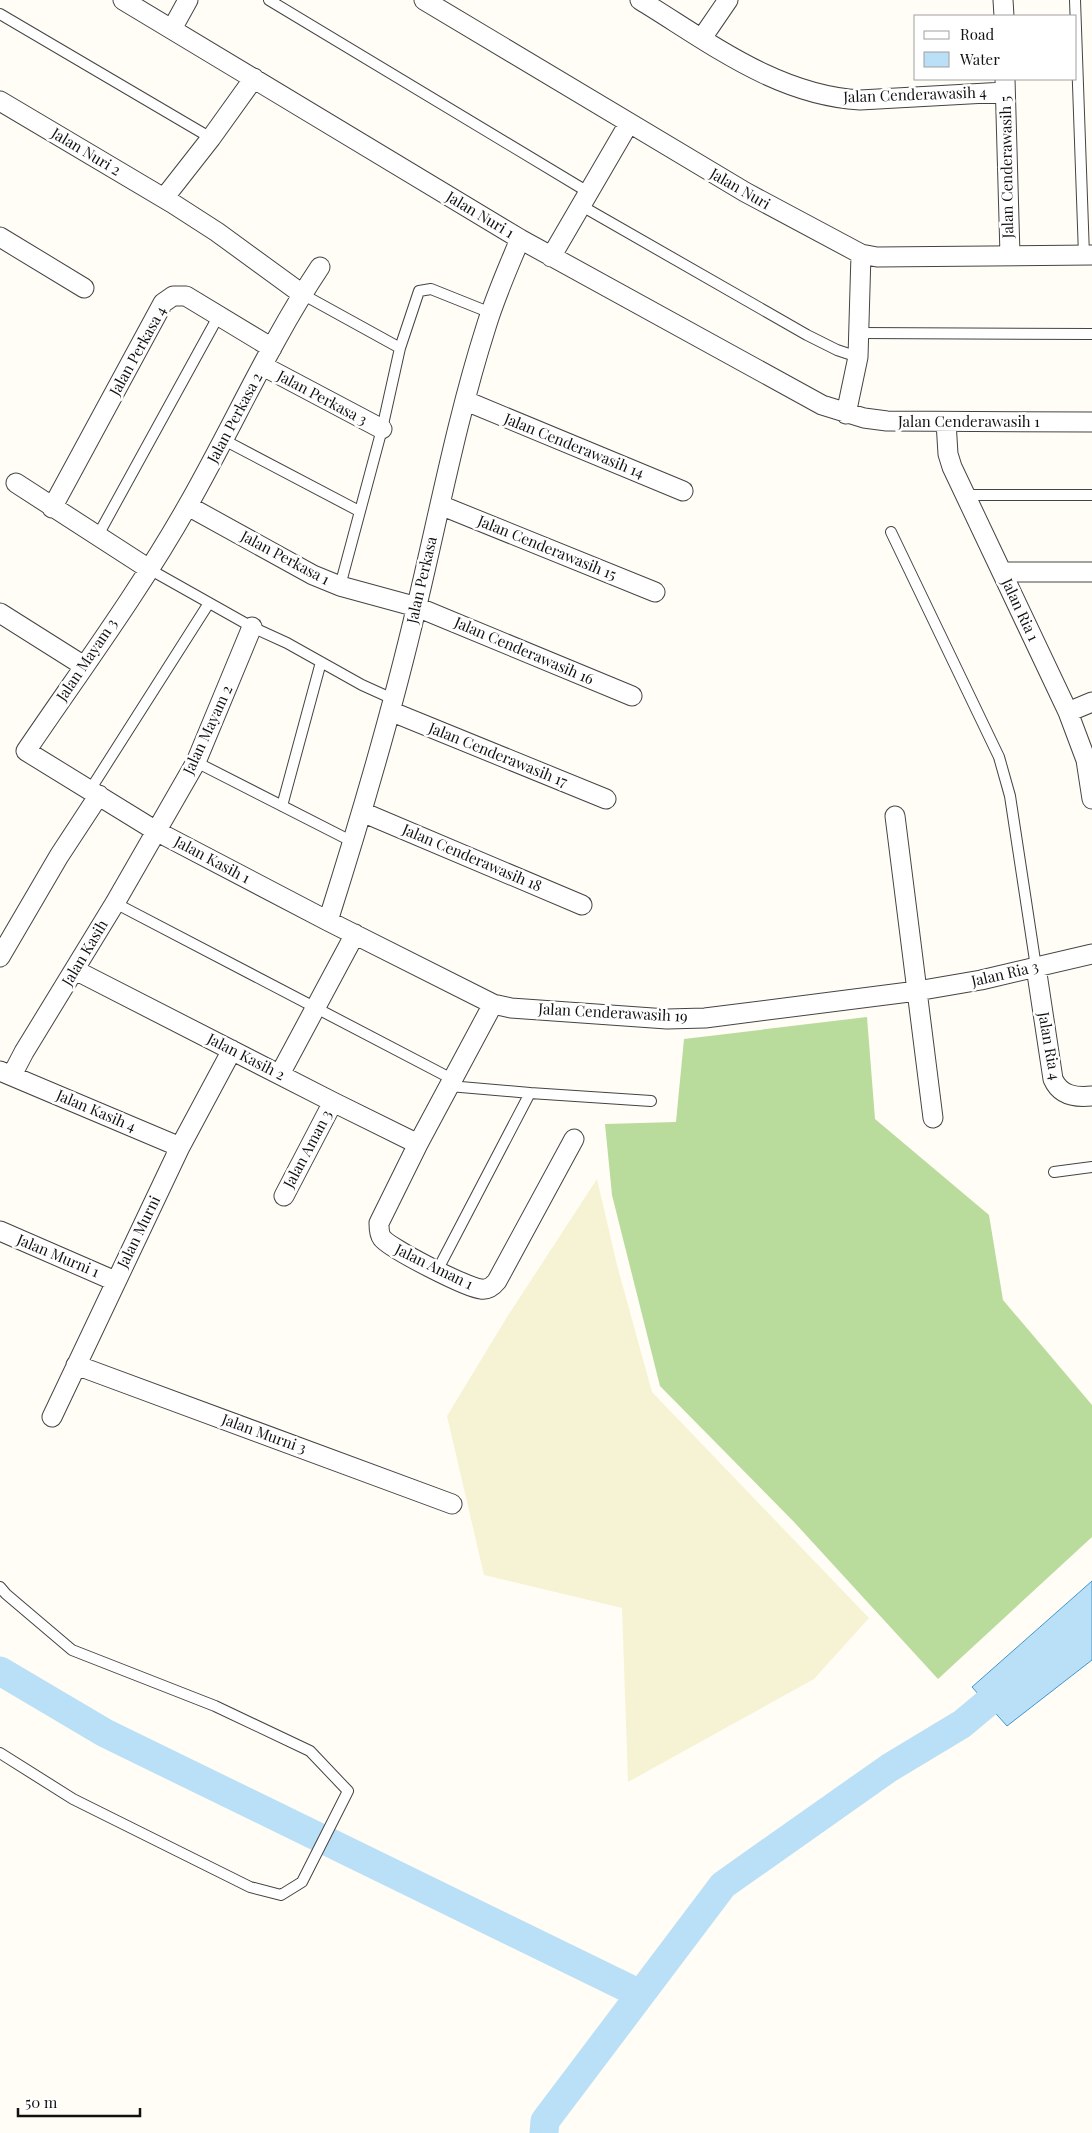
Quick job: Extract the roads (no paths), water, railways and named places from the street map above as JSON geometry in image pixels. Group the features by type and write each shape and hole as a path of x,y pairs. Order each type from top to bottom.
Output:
{"street":[{"name":"Jalan Nuri 1","path":"123,0 551,257 822,406 846,414"},
{"path":"172,29 188,0"},
{"name":"Jalan Nuri","path":"424,0 454,7 629,123 745,192 861,254 877,257 1088,255"},
{"name":"Jalan Cenderawasih 4","path":"640,0 750,68 796,87 843,99 860,100 1005,85"},
{"path":"702,38 728,0"},
{"path":"1003,0 1004,15"},
{"path":"168,200 254,78"},
{"name":"Jalan Cenderawasih 5","path":"1005,85 1010,255"},
{"name":"Jalan Nuri 2","path":"0,101 168,200 217,232 302,294"},
{"path":"551,257 629,123"},
{"path":"0,236 84,288"},
{"name":"Jalan Perkasa","path":"328,921 362,812 391,705 417,607 466,401 491,313 520,239"},
{"path":"846,414 858,357 861,254"},
{"name":"Jalan Perkasa 2","path":"149,569 188,506 272,348 302,294 320,267"},
{"name":"Jalan Perkasa 4","path":"52,508 163,303 174,296 186,296 272,348"},
{"name":"Jalan Perkasa 3","path":"263,366 382,429"},
{"name":"Jalan Cenderawasih 14","path":"466,401 683,491"},
{"name":"Jalan Cenderawasih 1","path":"846,414 887,421 1092,422"},
{"name":"Jalan Ria 1","path":"946,422 948,454 965,495 1068,712 1086,760 1092,799"},
{"path":"16,483 149,569"},
{"name":"Jalan Cenderawasih 15","path":"440,505 655,592"},
{"name":"Jalan Perkasa 1","path":"188,506 313,575 340,586 417,607"},
{"name":"Jalan Mayam 3","path":"26,751 149,569"},
{"path":"1002,572 1092,572"},
{"name":"Jalan Cenderawasih 16","path":"417,607 632,696"},
{"path":"0,613 84,666"},
{"name":"Jalan Mayam 2","path":"156,831 196,762 252,627"},
{"path":"1068,712 1092,702"},
{"name":"Jalan Cenderawasih 17","path":"391,705 606,799"},
{"name":"Jalan Kasih 1","path":"26,751 156,831 328,921"},
{"path":"0,957 94,792"},
{"name":"Jalan Cenderawasih 18","path":"362,812 582,905"},
{"path":"895,816 933,1118"},
{"name":"Jalan Kasih","path":"6,1073 24,1052 75,970 156,831"},
{"name":"Jalan Cenderawasih 19","path":"328,921 493,1004 511,1008 667,1019 705,1018 917,991"},
{"path":"280,1074 355,934"},
{"name":"Jalan Ria 3","path":"917,991 981,980 1092,954"},
{"name":"Jalan Ria 4","path":"1036,967 1057,1089 1066,1094 1092,1096"},
{"name":"Jalan Kasih 2","path":"75,970 418,1144"},
{"name":"Jalan Aman 1","path":"493,1004 418,1144 379,1223 380,1236 388,1245 437,1271 480,1289 490,1288 497,1281 574,1139"},
{"name":"Jalan Murni","path":"52,1417 180,1147 232,1050"},
{"name":"Jalan Kasih 4","path":"6,1073 180,1147"},
{"name":"Jalan Aman 3","path":"284,1196 333,1102"},
{"name":"Jalan Murni 1","path":"0,1231 115,1281"},
{"name":"Jalan Murni 3","path":"76,1365 452,1504"}],"lane":[{"path":"269,0 584,198 807,335 837,350 858,357"},
{"path":"1076,0 1077,15"},
{"path":"0,14 211,138"},
{"path":"1077,21 1088,255"},
{"path":"340,586 382,429 400,348 419,291 431,289 491,313"},
{"path":"302,294 400,348"},
{"path":"97,537 219,315"},
{"path":"860,333 1092,334"},
{"path":"224,440 359,511"},
{"path":"965,495 1092,495"},
{"path":"891,532 999,757 1010,796 1036,967"},
{"path":"149,569 252,627 362,685 391,705"},
{"path":"94,792 209,603"},
{"path":"282,806 321,662"},
{"path":"196,762 353,842"},
{"path":"115,903 451,1083 530,1093 652,1101"},
{"path":"437,1271 530,1093"},
{"path":"1054,1172 1092,1167"},
{"path":"0,1587 72,1650 215,1706 310,1751 348,1791 302,1882 281,1895 250,1887 73,1799 0,1753"}],"water":[{"path":"1092,1581 1092,1660 1007,1726 972,1687"}],"waterway":[{"path":"0,1671 105,1733 640,1994"},
{"path":"544,2133 545,2121 723,1885 889,1768 962,1724 1017,1678"}]}
